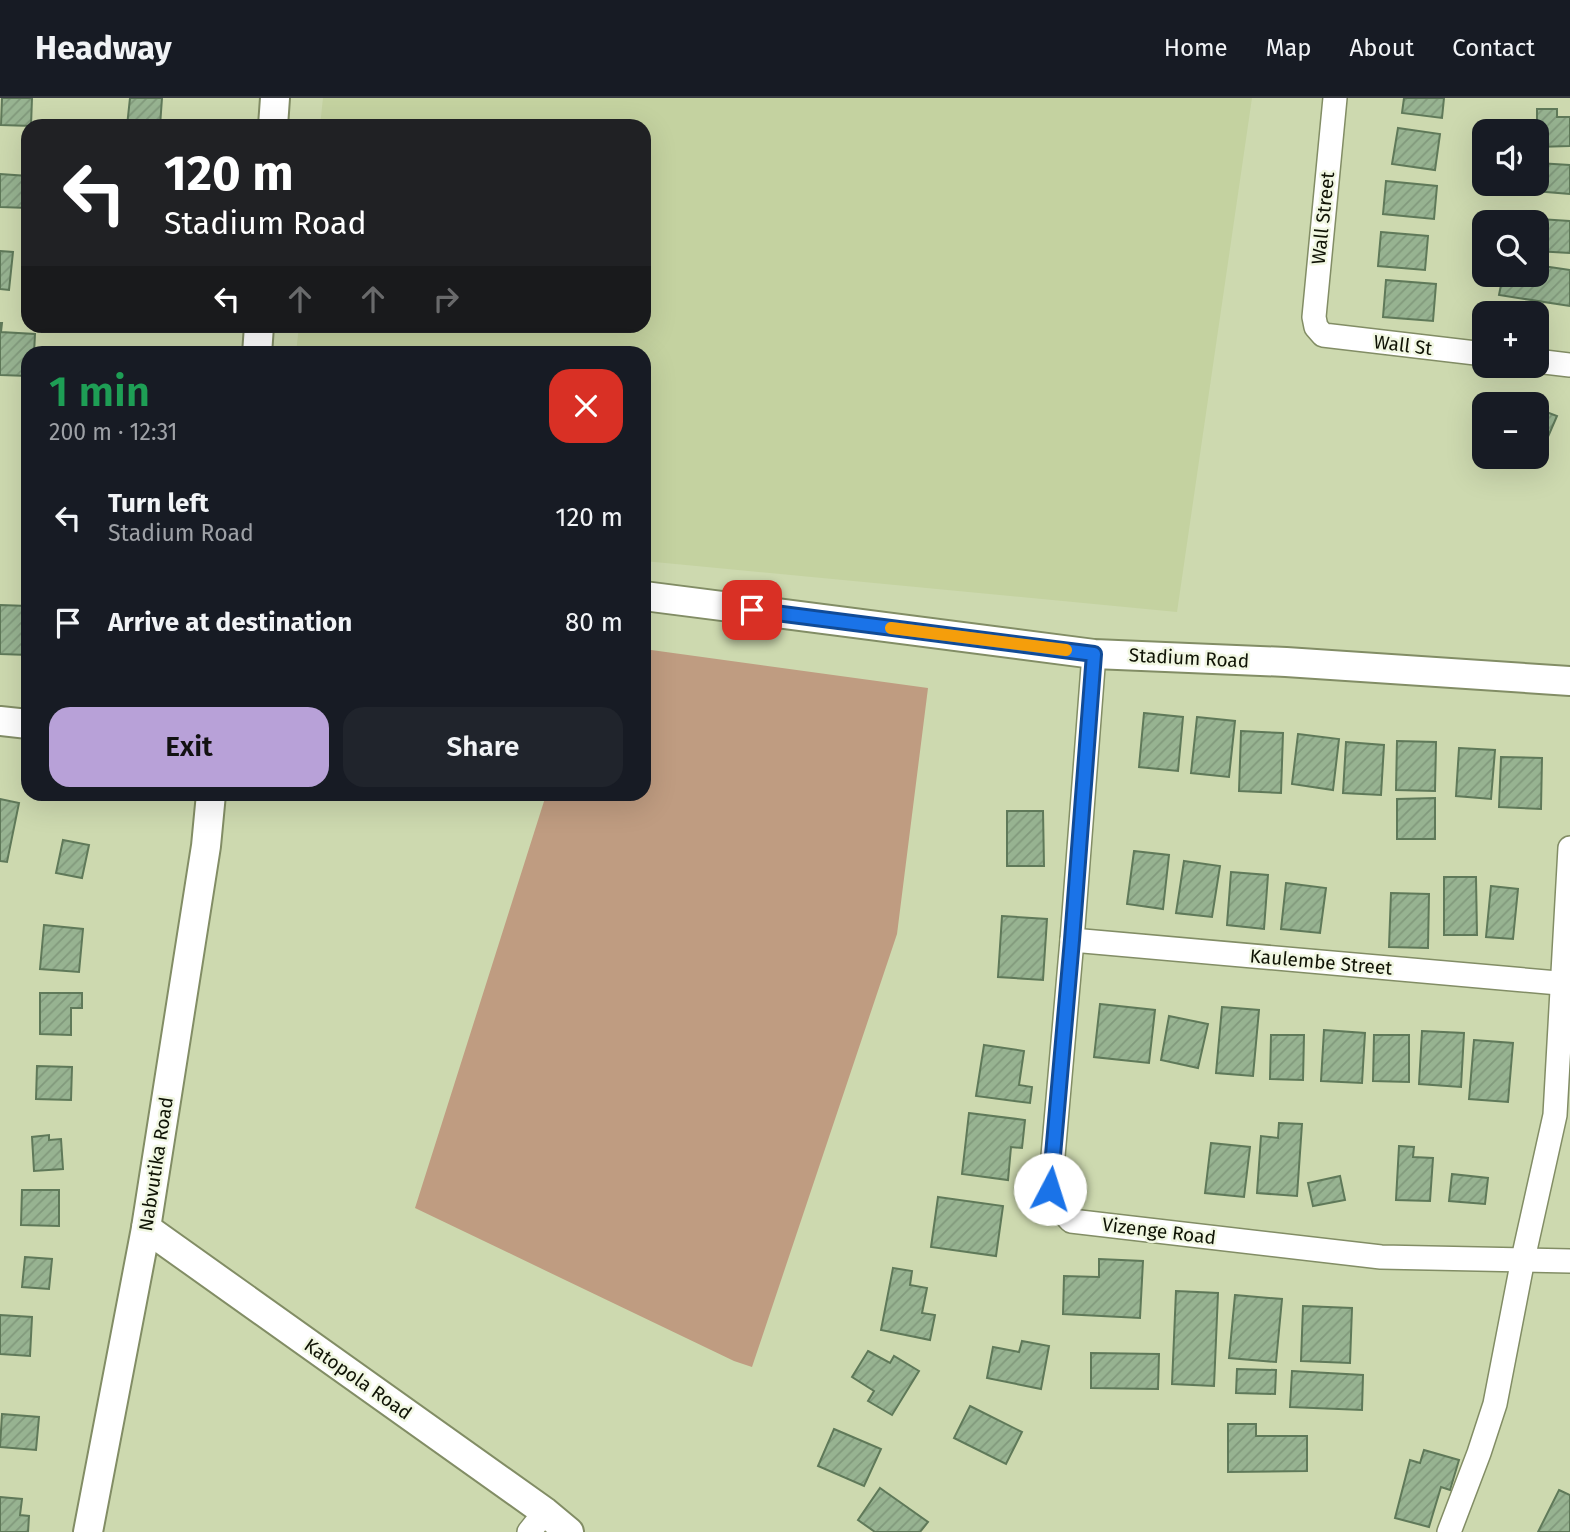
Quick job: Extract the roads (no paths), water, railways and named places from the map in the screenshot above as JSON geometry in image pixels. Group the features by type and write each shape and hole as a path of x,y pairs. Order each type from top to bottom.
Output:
{"street":[{"path":"274,119 275,98"},
{"name":"Wall Street","path":"1323,335 1316,327 1314,317 1335,98"},
{"name":"Wall St","path":"1323,335 1472,353"},
{"path":"1549,363 1570,365"},
{"name":"Stadium Road","path":"651,597 1094,654 1286,662 1570,681"},
{"name":"Vizenge Road","path":"1094,654 1050,1189 1057,1206 1071,1221 1381,1257 1570,1261"},
{"path":"0,721 21,723"},
{"name":"Nabvutika Road","path":"88,1532 146,1228 206,846 210,801"},
{"path":"1449,1532 1495,1404 1555,1115 1566,984 1570,848"},
{"name":"Kaulembe Street","path":"1072,940 1566,984"},
{"name":"Katopola Road","path":"146,1228 537,1522 569,1532"}]}
